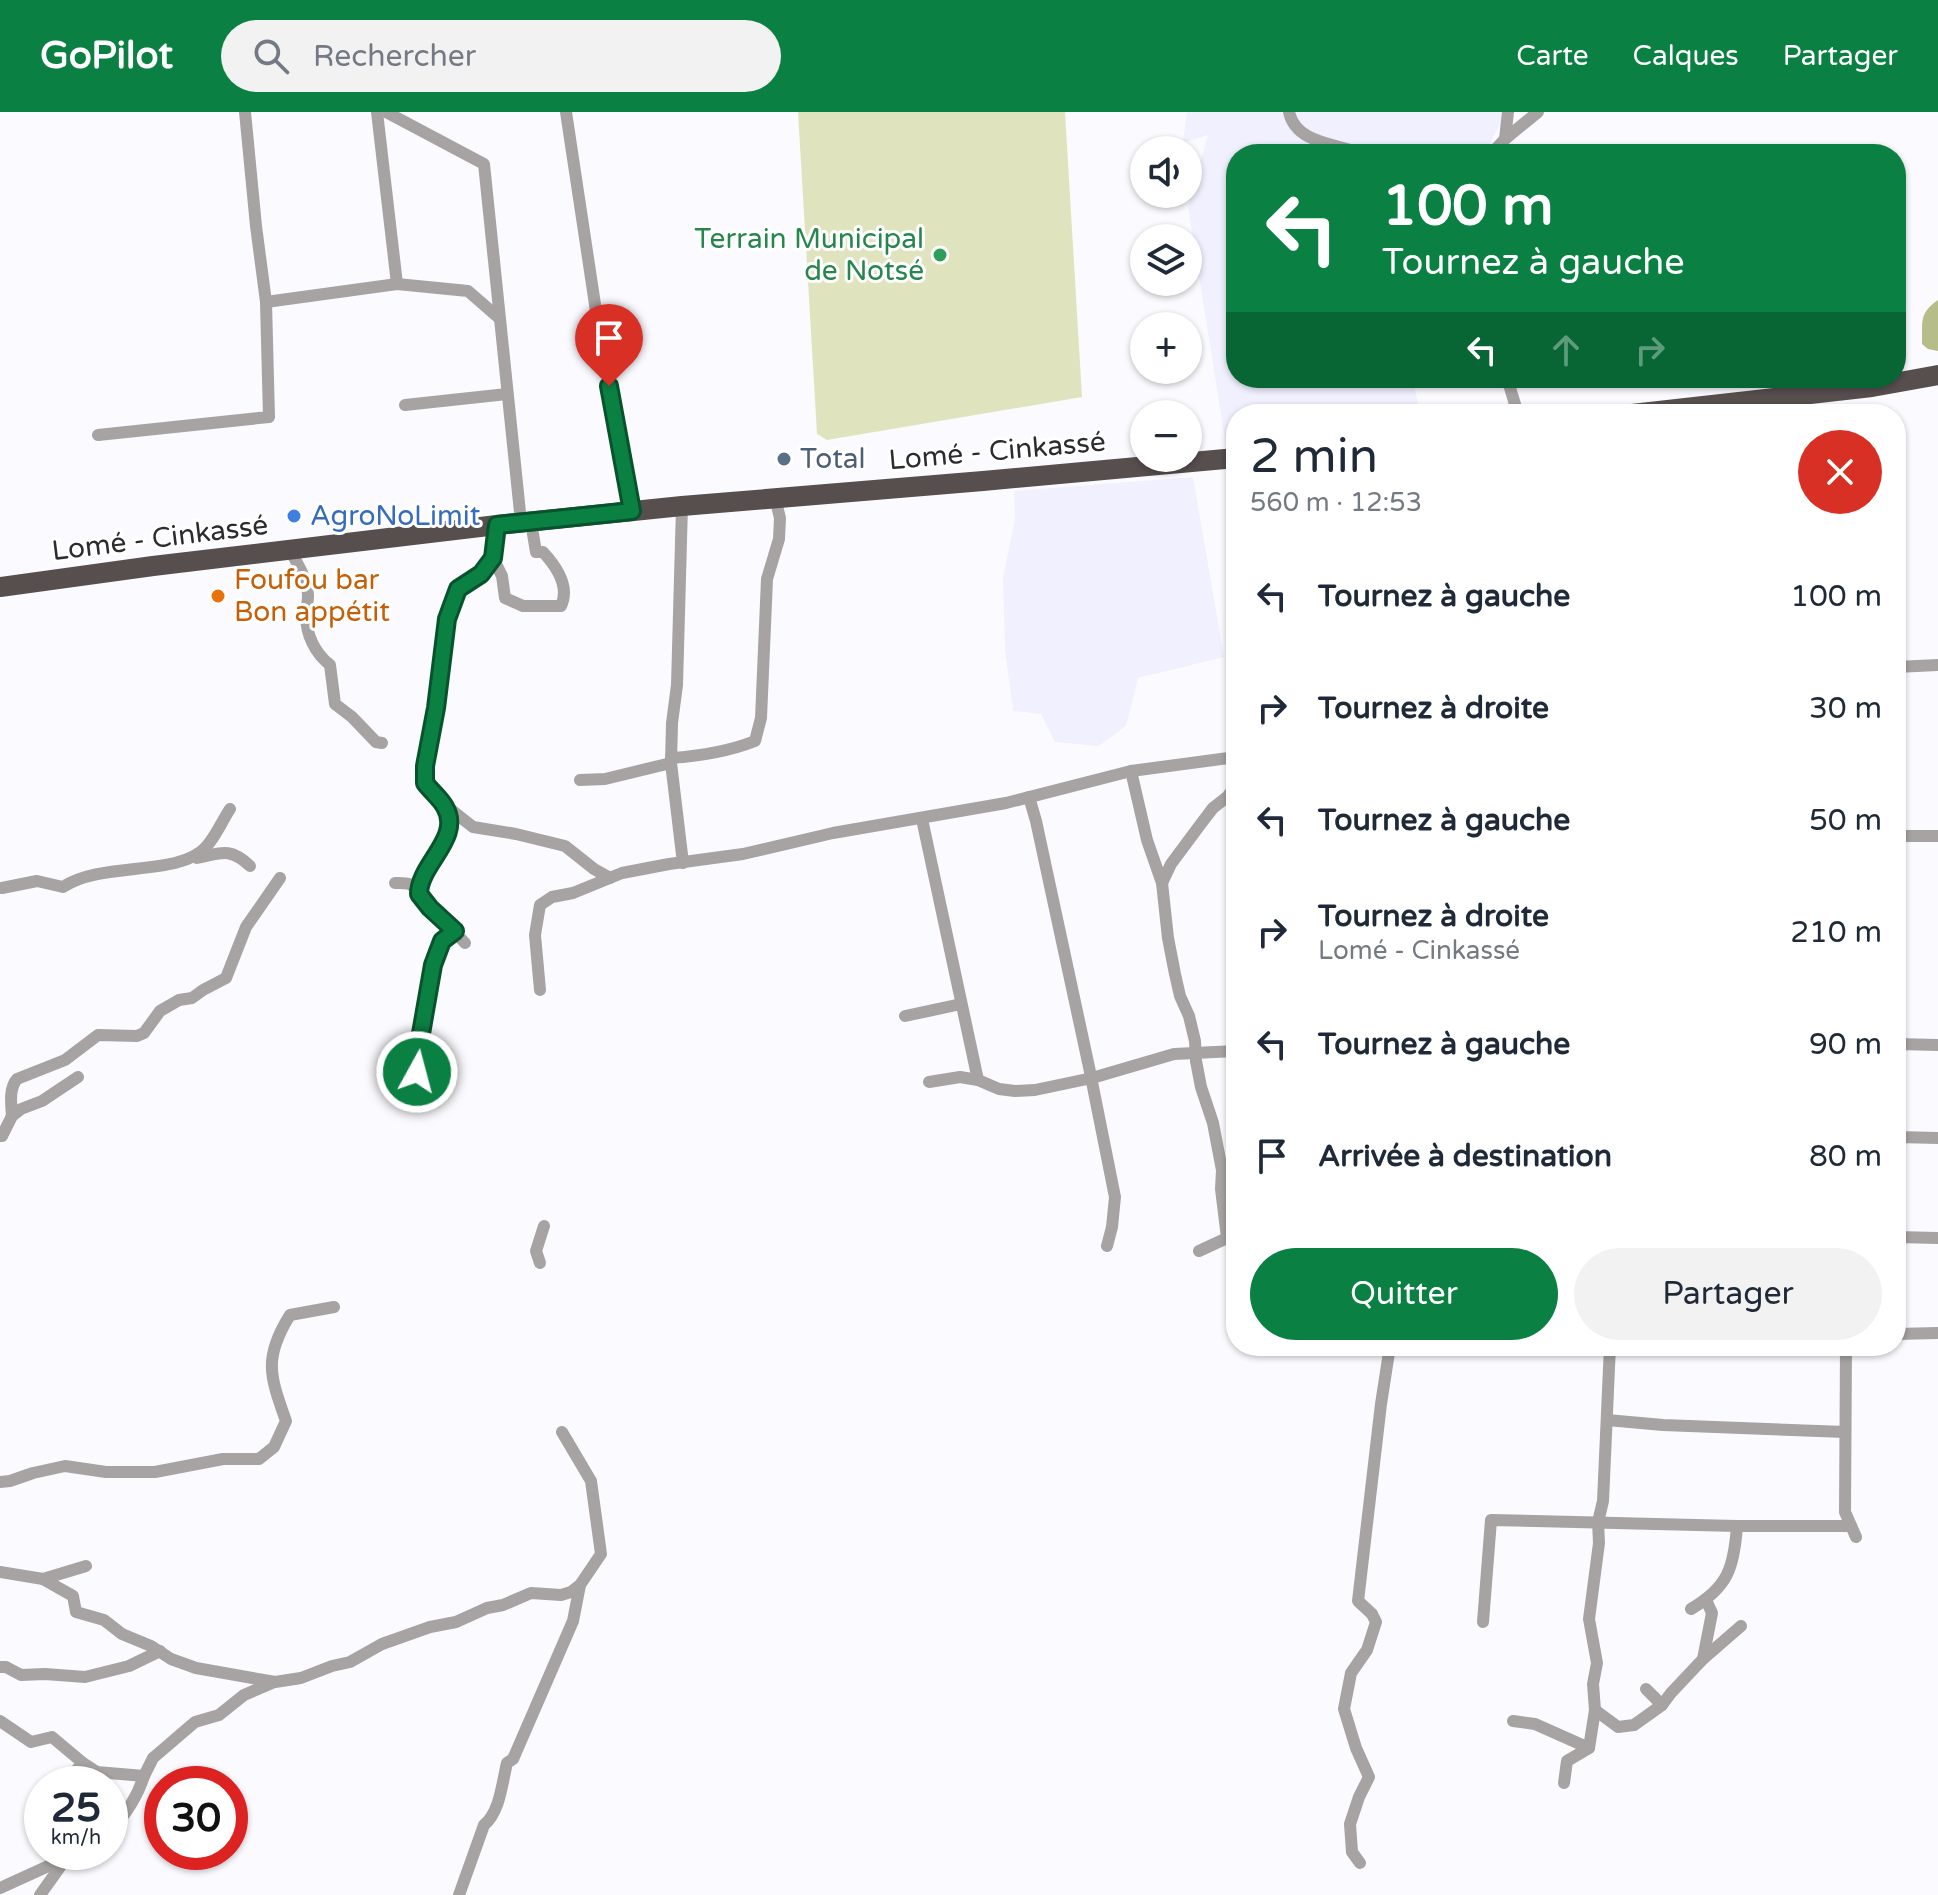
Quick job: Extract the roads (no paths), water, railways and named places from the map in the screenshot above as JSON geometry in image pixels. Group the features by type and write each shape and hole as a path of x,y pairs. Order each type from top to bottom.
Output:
{"highway":[{"path":"1906,381 1938,375"},
{"path":"1803,404 1868,388"},
{"name":"Lomé - Cinkassé","path":"0,587 497,525 1226,459"}],"street":[{"path":"98,435 269,417 266,302 245,112"},
{"path":"377,112 397,284"},
{"path":"386,112 484,164 507,394 526,522 536,552 543,552 548,558 564,587 561,606 523,606 505,598 502,576 493,558"},
{"path":"566,112 596,311 632,511"},
{"path":"1289,112 1301,134 1332,144"},
{"path":"1505,139 1508,112"},
{"path":"1500,144 1538,112"},
{"path":"266,302 397,284 468,291 499,318"},
{"path":"405,405 507,394"},
{"path":"580,780 605,779 671,760 735,749 755,741 761,718 767,579 779,539 780,518 775,498"},
{"path":"682,506 677,685 671,760 683,863"},
{"path":"497,525 493,558 481,574 458,589 447,619 425,783 445,805 473,827 565,846 610,878"},
{"path":"289,549 303,576 308,595 308,630 313,644 330,665 335,704 376,742 382,743"},
{"path":"1906,667 1938,665"},
{"path":"540,990 535,935 540,905 552,897 573,893 622,873 743,854 824,835 922,819 1029,797 1131,771 1226,758"},
{"path":"1131,771 1147,840 1162,883 1170,950 1180,996 1195,1041 1201,1087 1210,1111 1222,1170 1226,1230"},
{"path":"1029,797 1092,1078 1115,1197 1107,1246"},
{"path":"1162,883 1180,851 1213,808 1226,798"},
{"path":"419,894 425,873 447,838 449,817 445,805"},
{"path":"185,859 206,847 230,809"},
{"path":"922,819 978,1080"},
{"path":"1906,836 1938,836"},
{"path":"2,888 37,881 63,887 87,875 228,853 239,856 250,866"},
{"path":"425,873 402,883 413,885 430,908 465,943"},
{"path":"12,1116 11,1104 17,1079 65,1060 98,1035 137,1036 144,1033 160,1011 179,1000 192,998 226,978 246,927 280,878"},
{"path":"396,1084 417,1072 433,965 442,941 455,931"},
{"path":"905,1016 961,1004"},
{"path":"1906,1044 1938,1045"},
{"path":"929,1082 960,1077 978,1080 999,1089 1035,1090 1092,1078 1174,1054 1226,1051"},
{"path":"0,1136 12,1116 21,1109 42,1101 78,1077"},
{"path":"1906,1137 1938,1138"},
{"path":"540,1263 536,1251 544,1226"},
{"path":"1906,1237 1938,1238"},
{"path":"1199,1251 1226,1238"},
{"path":"0,1482 65,1466 106,1472 155,1472 223,1459 259,1459 274,1447 286,1421 272,1381 273,1351 280,1330 290,1315 334,1307"},
{"path":"1906,1334 1938,1333"},
{"path":"1360,1863 1352,1852 1350,1824 1369,1777 1344,1709 1351,1673 1367,1650 1376,1622 1358,1601 1388,1356"},
{"path":"1589,1748 1595,1710 1593,1684 1597,1663 1589,1619 1595,1588 1598,1522 1603,1501 1610,1356"},
{"path":"1483,1622 1491,1520 1854,1532 1845,1512 1846,1356"},
{"path":"1607,1420 1845,1432"},
{"path":"149,1766 153,1758 195,1722 219,1715 244,1695 275,1682 301,1678 350,1662 382,1644 430,1627 456,1622 531,1593 561,1595 580,1585 601,1554 591,1481 562,1432"},
{"path":"1691,1609 1706,1600 1725,1580 1735,1556 1737,1526"},
{"path":"43,1579 86,1566"},
{"path":"0,1572 43,1579 73,1596 76,1612 104,1620 122,1634 151,1646 171,1659 196,1668 275,1682"},
{"path":"459,1895 484,1825 489,1822 499,1798 507,1763 513,1759 573,1621 580,1585"},
{"path":"1703,1659 1712,1613 1706,1600"},
{"path":"1595,1710 1618,1727 1634,1725 1662,1705 1703,1659 1741,1626"},
{"path":"0,1667 21,1675 85,1677 129,1666 160,1651"},
{"path":"1646,1689 1662,1705"},
{"path":"0,1721 31,1742 52,1737 97,1772 144,1776 128,1807"},
{"path":"1513,1721 1535,1724 1589,1748"},
{"path":"1564,1783 1567,1761 1589,1748"},
{"path":"80,1766 83,1763"},
{"path":"0,1888 40,1870"},
{"path":"40,1895 58,1870"}],"place":[{"name":"Terrain Municipal de Notsé","path":"940,255"},
{"name":"Total","path":"784,459"},
{"name":"AgroNoLimit","path":"294,516"},
{"name":"Foufou bar Bon appétit","path":"218,596"}]}
